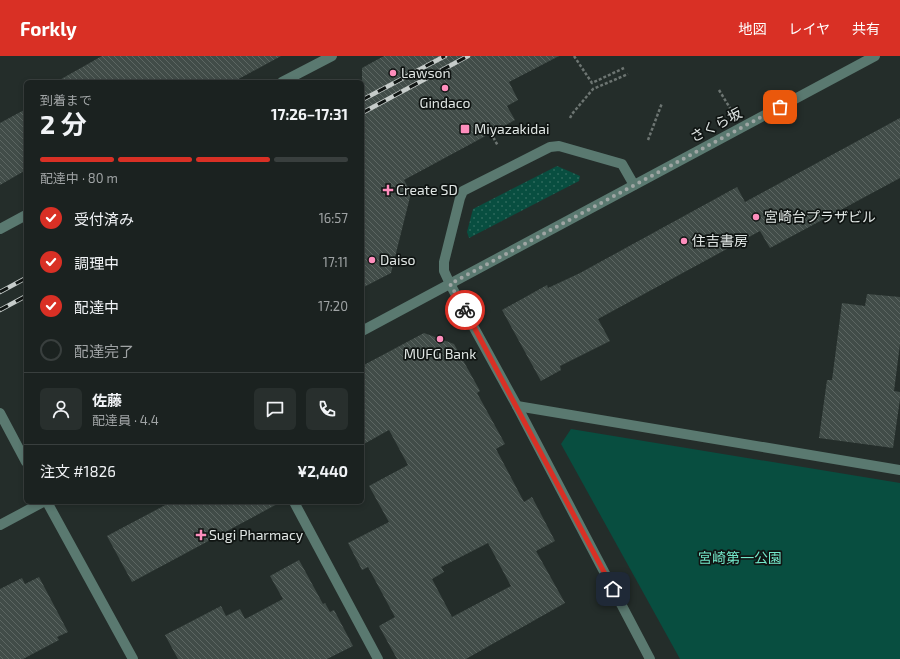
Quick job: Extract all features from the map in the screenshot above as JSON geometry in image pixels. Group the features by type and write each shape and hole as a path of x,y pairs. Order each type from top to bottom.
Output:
{"street":[{"path":"286,80 332,56"},
{"name":"さくら坂","path":"364,330 875,56"},
{"path":"634,185 622,164 559,146 550,146 463,191 444,262 444,271 650,659"},
{"path":"0,229 24,216"},
{"path":"517,406 900,470"},
{"path":"0,413 24,458"},
{"path":"0,525 39,504"},
{"path":"48,504 133,659"},
{"path":"295,504 378,659"}],"path":[{"path":"574,56 592,83 624,68"},
{"path":"570,118 593,89 628,74"},
{"path":"719,90 730,108"},
{"path":"648,140 662,104"},
{"path":"491,133 498,146"}],"green space":[{"path":"557,166 580,176 579,181 469,238 467,232 473,209"},
{"name":"宮崎第一公園","path":"571,429 900,483 900,659 680,659 561,444"}],"building":[{"path":"102,56 281,56 237,80 60,80"},
{"path":"384,56 559,56 509,82 518,100 507,106 515,120 404,180 411,193 391,273 364,287 364,80 362,80 362,68"},
{"path":"24,110 24,171 0,185 0,123"},
{"name":"宮崎台プラザビル","path":"900,118 900,178 770,248 760,231 598,319 610,341 560,366 561,370 541,381 502,310 547,285 548,288 580,273 737,187 745,202"},
{"path":"867,294 900,297 900,344 894,391 900,392 900,399 893,448 819,438 827,380 832,380 842,303 865,306"},
{"path":"424,333 454,344 480,391 477,393 505,444 496,449 524,502 532,497 555,541 536,551 565,603 466,659 397,659 379,626 395,617 368,567 362,570 348,543 389,522 369,486 408,465 389,430 364,444 364,365","holes":["488,543 511,586 452,617 432,579 444,572 441,567"]},
{"path":"167,504 277,504 132,582 107,536"},
{"path":"299,560 323,604 325,603 330,612 334,610 353,646 327,659 178,659 165,635 221,606 226,616 240,609 245,619 283,599 270,576"},
{"path":"39,577 68,632 57,637 59,640 23,659 0,659 0,589 22,578 25,584"}],"railway":[{"path":"364,99 445,56"},
{"path":"364,112 468,56"},
{"path":"0,292 24,279"},
{"path":"0,310 24,297"}],"way so far":[{"path":"465,310 450,284 780,107"}],"place":[{"name":"Lawson","path":"393,73"},
{"name":"Gindaco","path":"445,88"},
{"name":"Miyazakidai","path":"465,129"},
{"name":"Create SD","path":"388,190"},
{"name":"宮崎台プラザビル","path":"756,217"},
{"name":"住吉書房","path":"684,241"},
{"name":"Daiso","path":"372,260"},
{"name":"MUFG Bank","path":"440,339"},
{"name":"Sugi Pharmacy","path":"201,535"}],"route":[{"path":"465,310 613,589"}]}
